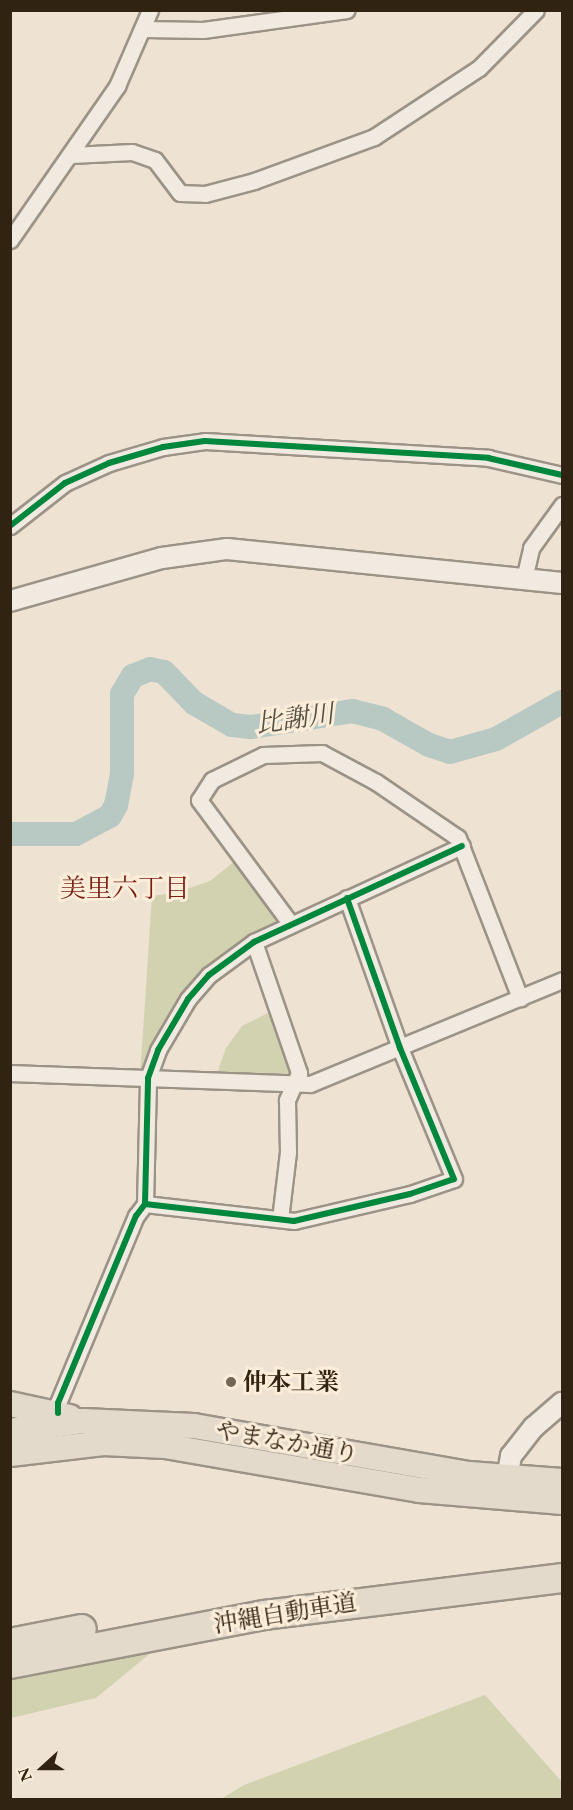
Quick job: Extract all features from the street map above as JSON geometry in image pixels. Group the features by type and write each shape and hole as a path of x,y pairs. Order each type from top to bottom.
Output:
{"highway":[{"name":"沖縄自動車道","path":"10,1643 188,1609 562,1560"},
{"name":"沖縄自動車道","path":"10,1664 265,1615 562,1578"}],"main road":[{"path":"10,1404 58,1413 84,1421"},
{"name":"やまなか通り","path":"10,1431 84,1421 195,1426 562,1502"},
{"name":"やまなか通り","path":"10,1454 103,1443 165,1446 419,1490 505,1489 562,1480"}],"street":[{"path":"10,240 117,86 145,29 150,10"},
{"path":"145,29 203,30 347,10"},
{"path":"71,155 132,152 155,160 180,194 205,194 254,181 374,137 479,68 536,10"},
{"path":"10,526 65,483 109,463 162,447 205,441 488,458 562,475"},
{"path":"524,579 531,548 562,505"},
{"path":"10,601 162,558 227,549 562,583"},
{"path":"290,923 199,800 201,792 230,769 276,753 322,753 430,817 462,846 520,998"},
{"path":"58,1413 58,1403 136,1216 145,1204 148,1078 158,1050 188,999 209,975 254,942 290,923 462,846"},
{"path":"145,1204 280,1219 315,1218 454,1179 400,1048 346,898"},
{"path":"254,942 299,1073 297,1082 287,1100 288,1152 280,1219"},
{"path":"10,1073 310,1084 562,980"},
{"path":"505,1489 511,1456 534,1427 562,1403"}],"green space":[{"path":"240,857 290,923 209,975 140,1077 152,896 175,893 210,881"},
{"path":"278,1008 297,1082 215,1079 226,1048 242,1026"},
{"path":"158,1647 96,1698 11,1718 11,1674"},
{"path":"485,1695 562,1782 562,1799 221,1799 244,1785"}],"waterway":[{"name":"比謝川","path":"10,834 76,834 110,816 116,805 122,773 122,694 133,676 150,669 164,672 194,703 232,725 251,727 352,711 383,719 429,745 450,752 496,739 562,702"}],"cycle path":[{"path":"10,526 65,483 109,463 163,447 205,441 488,458 562,475"},
{"path":"58,1413 58,1403 136,1216 145,1204 148,1078 158,1050 188,999 209,975 254,942 462,846"},
{"path":"145,1204 294,1221 410,1194 454,1179 400,1048 347,898"}],"place":[{"name":"仲本工業","path":"231,1382"}],"district":[{"name":"美里六丁目","path":"125,889"}]}
